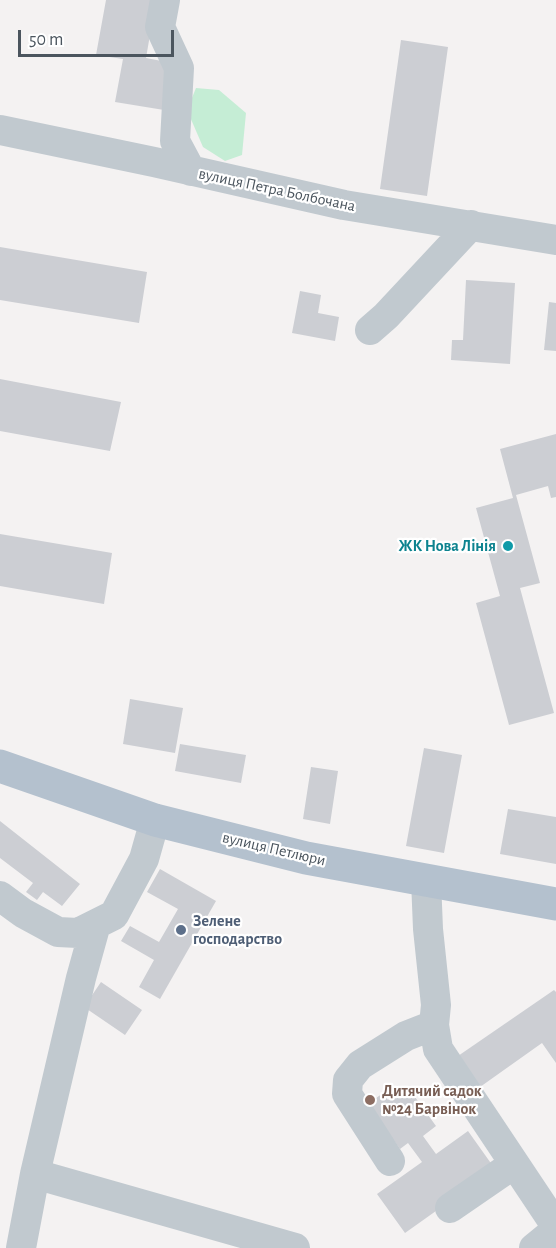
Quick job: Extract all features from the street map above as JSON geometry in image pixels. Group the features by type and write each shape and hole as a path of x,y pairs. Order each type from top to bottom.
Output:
{"main road":[{"name":"вулиця Петлюри","path":"0,766 155,820 306,858 556,904"}],"street":[{"path":"165,0 160,27 179,68 175,141 191,171"},
{"name":"вулиця Петра Болбочана","path":"0,130 344,205 556,240"},
{"path":"370,330 386,316 471,225"},
{"path":"0,896 23,913 58,932 78,933 114,915 144,859 155,820"},
{"path":"426,880 428,929 436,1005 434,1025 438,1049 556,1228 534,1248"},
{"path":"21,1248 35,1174 96,924"},
{"path":"390,1161 347,1094 348,1080 360,1065 406,1036 434,1025"},
{"path":"450,1208 514,1164"},
{"path":"35,1174 295,1248"}],"green space":[{"path":"196,88 219,90 246,113 242,155 225,161 203,147 187,110"}],"building":[{"path":"106,0 156,0 146,58 172,63 164,110 115,102 123,59 96,55"},
{"path":"401,40 448,47 427,196 380,189"},
{"path":"0,247 147,272 139,323 0,300"},
{"path":"466,280 515,283 510,364 451,360 452,340 463,340"},
{"path":"300,291 321,295 318,313 339,317 335,341 292,333"},
{"path":"549,302 556,303 556,351 544,350"},
{"path":"0,379 121,402 110,451 0,431"},
{"name":"ЖК Нова Лінія","path":"556,434 556,497 551,498 548,486 516,495 540,583 520,588 554,713 509,725 476,603 500,596 476,508 513,498 500,449"},
{"path":"0,534 112,553 104,604 0,586"},
{"path":"130,699 183,708 175,753 123,744"},
{"path":"180,744 246,755 241,783 175,771"},
{"path":"424,748 462,755 444,853 406,846"},
{"path":"311,767 338,771 330,824 303,819"},
{"path":"508,809 556,817 556,864 500,854"},
{"path":"0,821 80,884 62,906 43,892 37,900 26,892 33,883 0,858"},
{"path":"160,869 216,901 160,999 139,987 154,960 121,941 130,926 159,942 178,909 147,892"},
{"path":"101,982 142,1010 125,1035 84,1007"},
{"path":"554,990 556,992 556,1063 542,1043 480,1087 458,1056"},
{"path":"407,1086 436,1126 423,1136 436,1154 468,1131 495,1169 405,1233 377,1194 422,1162 408,1143 400,1149 368,1104 383,1093 388,1100"}],"place":[{"name":"ЖК Нова Лінія","path":"508,546"},
{"name":"Зелене господарство","path":"181,930"},
{"name":"Дитячий садок №24 Барвінок","path":"370,1100"}]}
